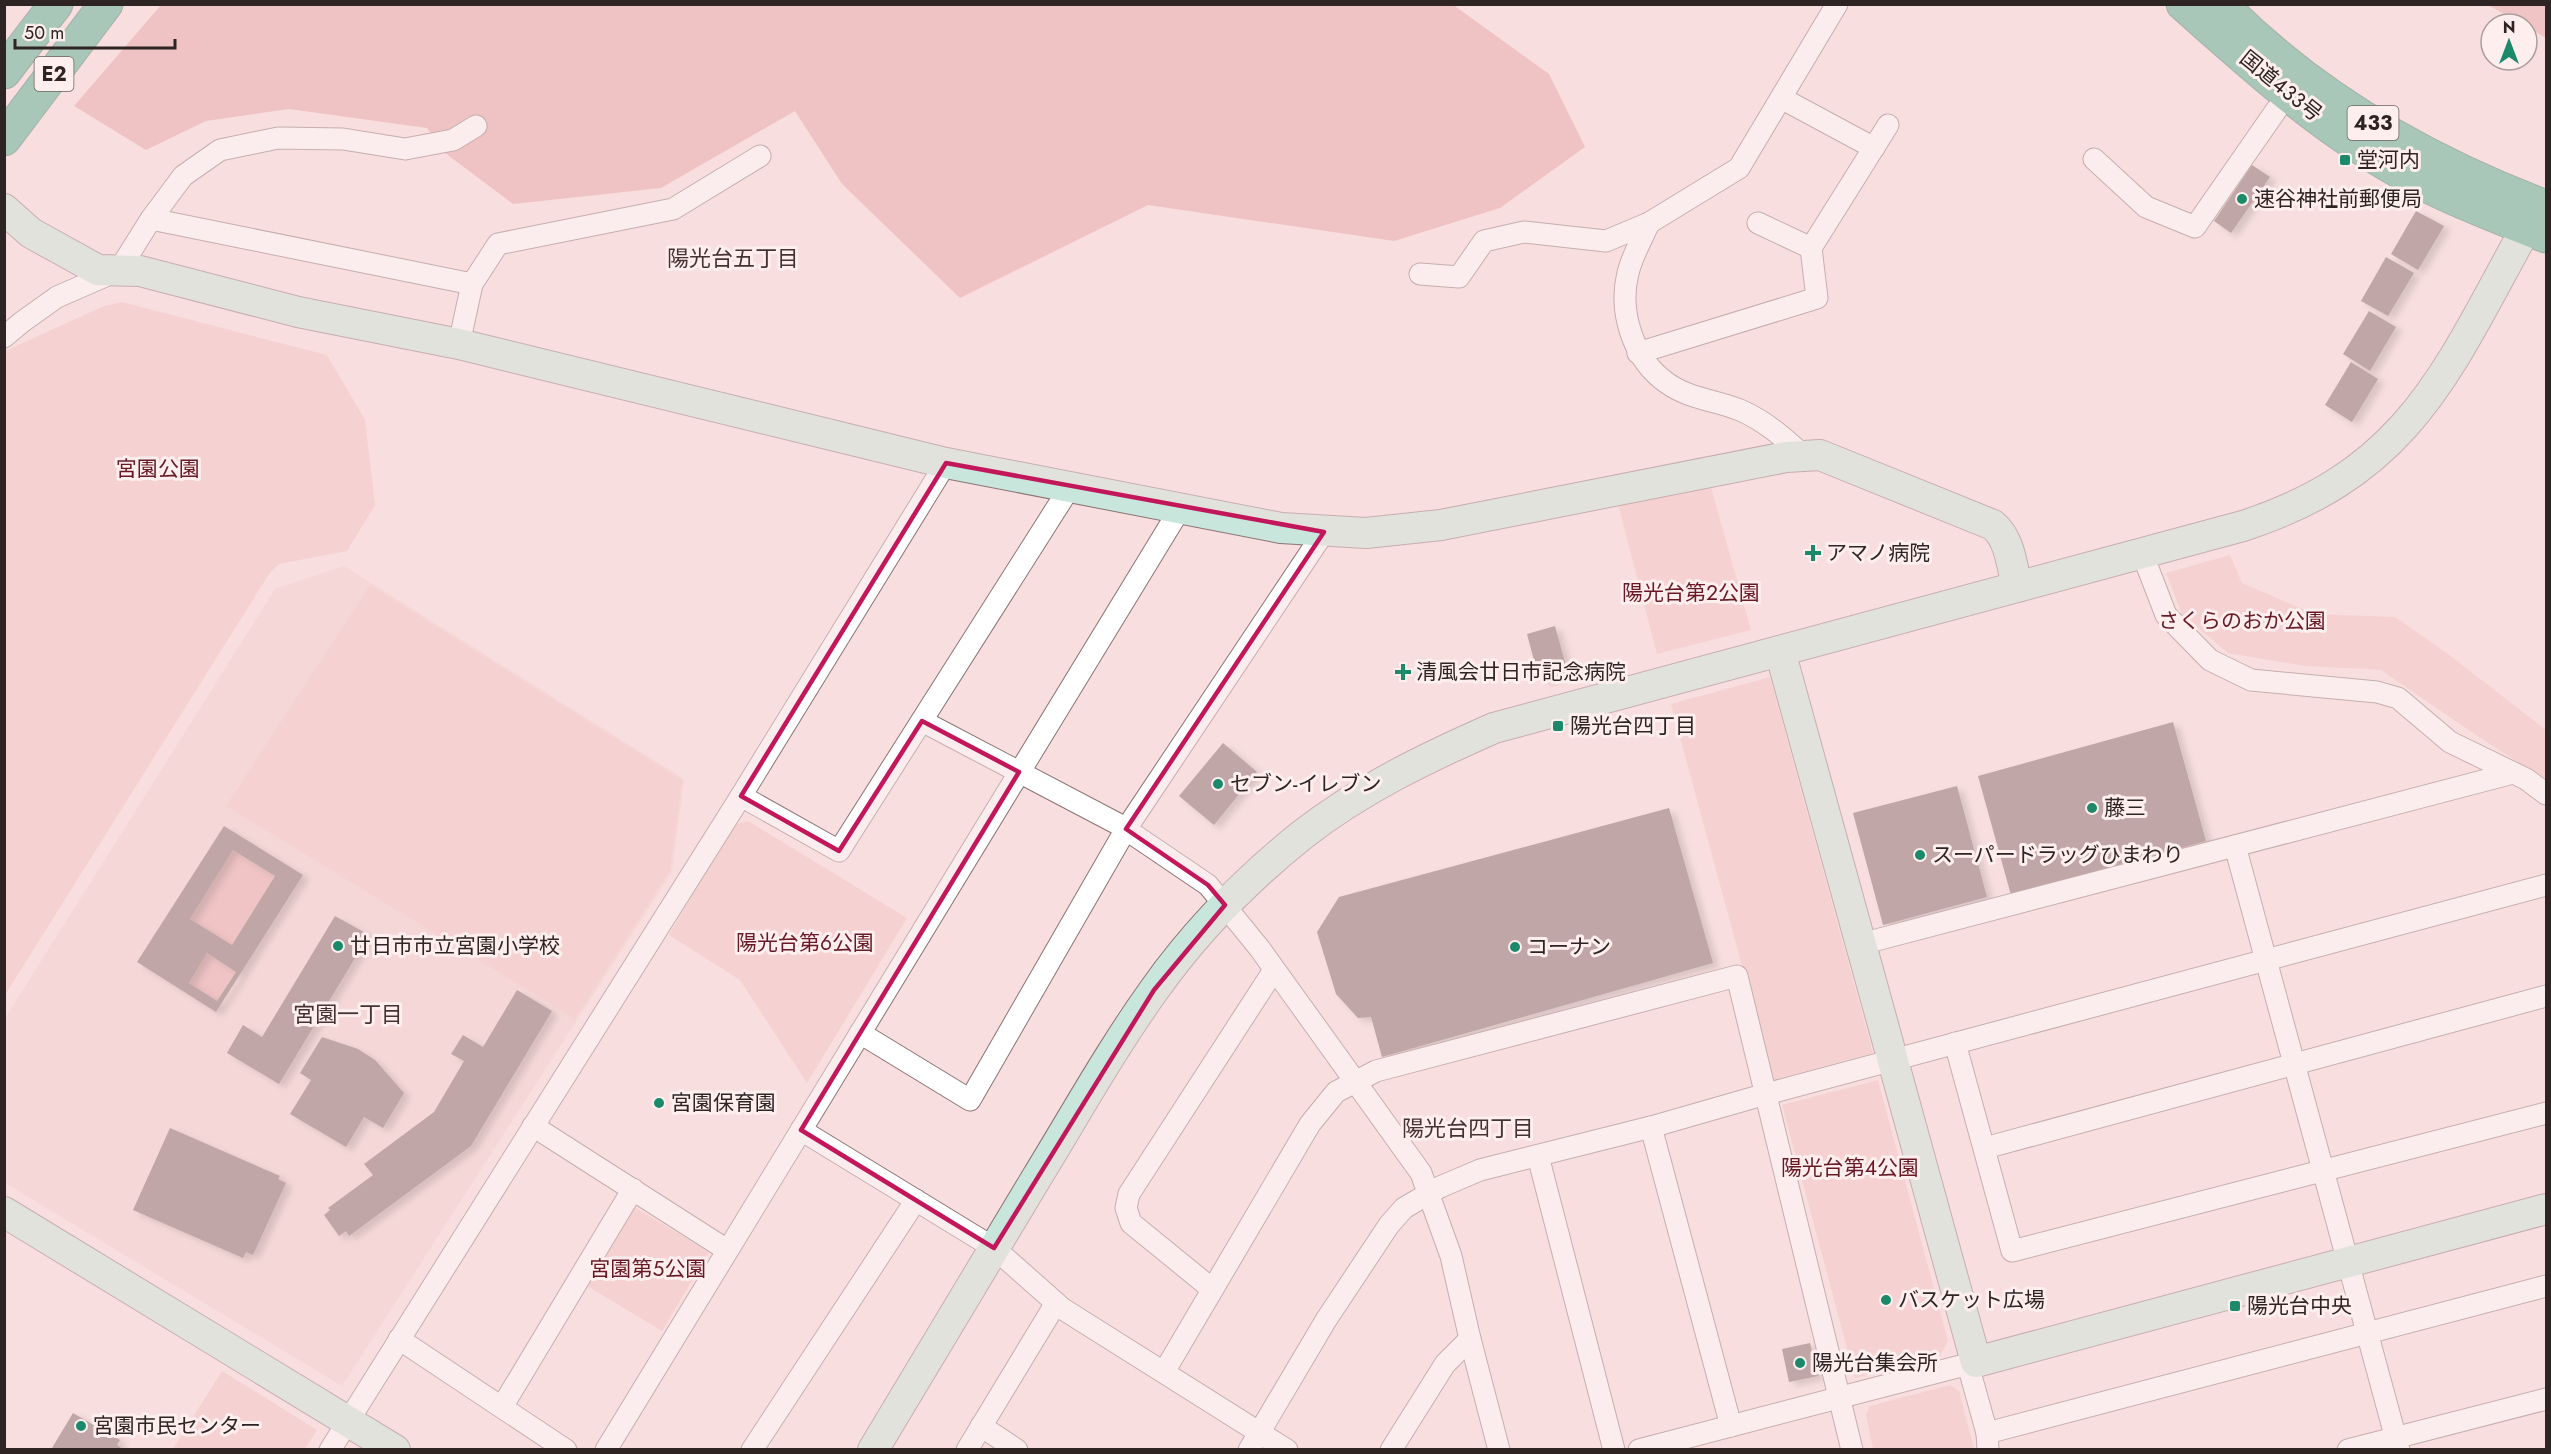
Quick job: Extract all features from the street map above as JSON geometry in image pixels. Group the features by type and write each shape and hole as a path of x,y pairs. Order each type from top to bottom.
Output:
{"highway":[{"name":"E2","path":"4,72 56,4"},
{"name":"E2","path":"4,139 106,4"},
{"name":"国道433号","path":"2184,4 2287,95 2369,154 2437,191 2530,227"},
{"name":"国道433号","path":"2221,4 2238,22 2329,96 2395,136 2502,190 2530,227"}],"street":[{"path":"1420,274 1459,277 1485,241 1504,235 1524,232 1606,241 1648,223 1739,168 1837,4"},
{"path":"1781,98 1874,148"},
{"path":"2094,159 2146,207 2195,227 2277,109"},
{"path":"1638,353 1817,298 1811,248 1888,125"},
{"path":"4,337 57,297 119,270 151,219 183,176 220,150 279,138 344,139 405,149 453,140 476,126"},
{"path":"459,344 472,284 498,244 673,209 760,156"},
{"path":"4,209 31,233 98,270 140,271 298,312 459,344 946,463 1281,528 1366,533 1441,525 1803,455 1820,455 1993,525 2001,532 2005,541 2017,587"},
{"path":"151,219 472,284"},
{"path":"1648,223 1628,274 1626,313 1638,353 1667,383 1702,399 1739,409 1771,427 1803,455"},
{"path":"1758,223 1811,248"},
{"path":"873,1449 1109,1059 1154,990 1225,905 1303,835 1375,785 1494,728 2271,517 2326,491 2375,456 2411,420 2436,389 2530,227"},
{"path":"330,1449 741,796 946,463"},
{"path":"741,796 839,851 1070,487"},
{"path":"606,1449 1180,509"},
{"path":"860,1034 970,1100 1126,829 1324,532"},
{"path":"2142,553 2166,615 2210,660 2251,680 2377,692 2398,698 2450,742 2513,773 2547,794"},
{"path":"1780,651 1893,1060 1972,1363 1988,1441 2367,1333 2547,1286"},
{"path":"922,721 1126,829 1208,885 1225,905 1421,1173 1451,1256 1499,1449"},
{"path":"1861,944 2513,773"},
{"path":"2235,846 2397,1444"},
{"path":"1255,1441 1326,1320 1389,1225 1404,1208 1480,1170 1651,1127 1766,1094 2547,885"},
{"path":"1212,1289 1131,1223 1126,1208 1129,1194 1274,970"},
{"path":"1164,1372 1310,1124 1336,1092 1376,1071 1737,976 1852,1449"},
{"path":"1985,1148 2547,996"},
{"path":"1955,1043 2012,1251 2547,1113"},
{"path":"533,1126 727,1250"},
{"path":"1651,1127 1731,1426"},
{"path":"801,1130 994,1248 1056,1303 1164,1372 1255,1441 1287,1449"},
{"path":"1538,1156 1614,1449"},
{"path":"502,1407 633,1189"},
{"path":"752,1449 916,1200"},
{"path":"1639,1449 1840,1398 2547,1209"},
{"path":"4,1212 395,1449"},
{"path":"967,1449 1056,1303"},
{"path":"399,1339 566,1449"},
{"path":"1391,1449 1445,1364 1470,1339"},
{"path":"2348,1449 2397,1444 2547,1399"},
{"path":"981,1426 1017,1449"}],"highlighted area":[{"path":"946,463 1324,532 1126,829 1208,885 1225,905 1154,990 994,1248 801,1130 1019,772 922,721 839,851 741,796"}],"shaded area":[{"path":"1452,4 1549,74 1585,147 1500,208 1394,241 1148,205 960,298 842,184 795,111 661,188 513,204 445,153 427,128 289,109 206,121 146,150 74,106 161,5"},
{"path":"2488,5 2546,5 2546,38 2539,34 2539,12 2501,12"},
{"name":"廿日市市立宮園小学校","path":"344,566 684,779 672,872 342,1386 5,1183 4,1020 275,589"},
{"path":"233,850 275,876 232,945 190,919"},
{"path":"207,953 236,972 217,1001 189,983"}],"green space":[{"name":"宮園公園","path":"122,302 327,355 365,420 375,505 347,551 279,564 269,574 5,995 5,351 104,306"},
{"name":"陽光台第2公園","path":"1710,484 1751,630 1657,654 1618,504"},
{"name":"さくらのおか公園","path":"2230,555 2242,583 2314,614 2395,617 2448,654 2546,730 2546,780 2381,670 2305,666 2228,653 2182,614 2166,573"},
{"path":"370,585 682,780 670,870 575,1019 226,806"},
{"path":"1770,677 1873,1053 1773,1080 1671,704"},
{"name":"陽光台第6公園","path":"748,821 907,918 807,1083 740,980 669,935 733,825"},
{"name":"陽光台第4公園","path":"1878,1080 1948,1341 1940,1356 1855,1378 1782,1105"},
{"name":"宮園第5公園","path":"634,1207 709,1252 662,1331 587,1286"},
{"path":"222,1371 317,1430 305,1449 173,1449"},
{"path":"1950,1385 1959,1391 1974,1449 1873,1449 1866,1415 1870,1406"}],"building":[{"name":"速谷神社前郵便局","path":"2252,165 2270,177 2231,233 2214,221"},
{"path":"2416,211 2444,226 2418,270 2391,254"},
{"path":"2386,257 2414,273 2388,316 2361,301"},
{"path":"2369,311 2396,327 2370,371 2343,354"},
{"path":"2351,362 2378,379 2352,422 2325,405"},
{"path":"1555,626 1568,673 1545,680 1537,672 1527,634"},
{"name":"藤三","path":"2173,722 2206,841 2011,895 1978,776"},
{"name":"セブン-イレブン","path":"1223,743 1257,772 1214,825 1179,796"},
{"name":"スーパードラッグひまわり","path":"1957,786 1987,897 1883,925 1853,813"},
{"name":"コーナン","path":"1669,808 1713,963 1382,1057 1371,1017 1358,1018 1336,994 1317,932 1339,897"},
{"path":"224,826 303,875 216,1012 137,962","holes":["233,850 275,876 232,945 190,919","207,953 236,972 217,1001 189,983"]},
{"path":"335,916 369,935 279,1084 227,1053 243,1025 262,1037"},
{"path":"517,990 552,1011 471,1146 349,1236 346,1231 339,1236 324,1215 330,1210 328,1208 373,1175 364,1164 434,1112 464,1061 451,1054 463,1035 483,1047"},
{"path":"322,1037 358,1049 375,1060 404,1093 383,1128 364,1117 346,1147 290,1114 311,1080 300,1073"},
{"path":"170,1128 280,1176 278,1179 286,1183 253,1255 246,1252 243,1258 133,1210"},
{"name":"陽光台集会所","path":"1810,1343 1818,1376 1789,1382 1782,1349"},
{"name":"宮園市民センター","path":"73,1413 120,1440 117,1445 124,1450 52,1448"}],"place":[{"name":"堂河内","path":"2345,160"},
{"name":"速谷神社前郵便局","path":"2242,199"},
{"name":"アマノ病院","path":"1813,553"},
{"name":"清風会廿日市記念病院","path":"1403,672"},
{"name":"陽光台四丁目","path":"1558,726"},
{"name":"セブン-イレブン","path":"1218,784"},
{"name":"藤三","path":"2092,808"},
{"name":"スーパードラッグひまわり","path":"1920,855"},
{"name":"廿日市市立宮園小学校","path":"338,946"},
{"name":"コーナン","path":"1515,947"},
{"name":"宮園保育園","path":"659,1103"},
{"name":"バスケット広場","path":"1886,1300"},
{"name":"陽光台中央","path":"2235,1306"},
{"name":"陽光台集会所","path":"1800,1363"},
{"name":"宮園市民センター","path":"81,1426"}],"district":[{"name":"陽光台五丁目","path":"733,258"},
{"name":"宮園一丁目","path":"348,1014"},
{"name":"陽光台四丁目","path":"1468,1128"}]}
